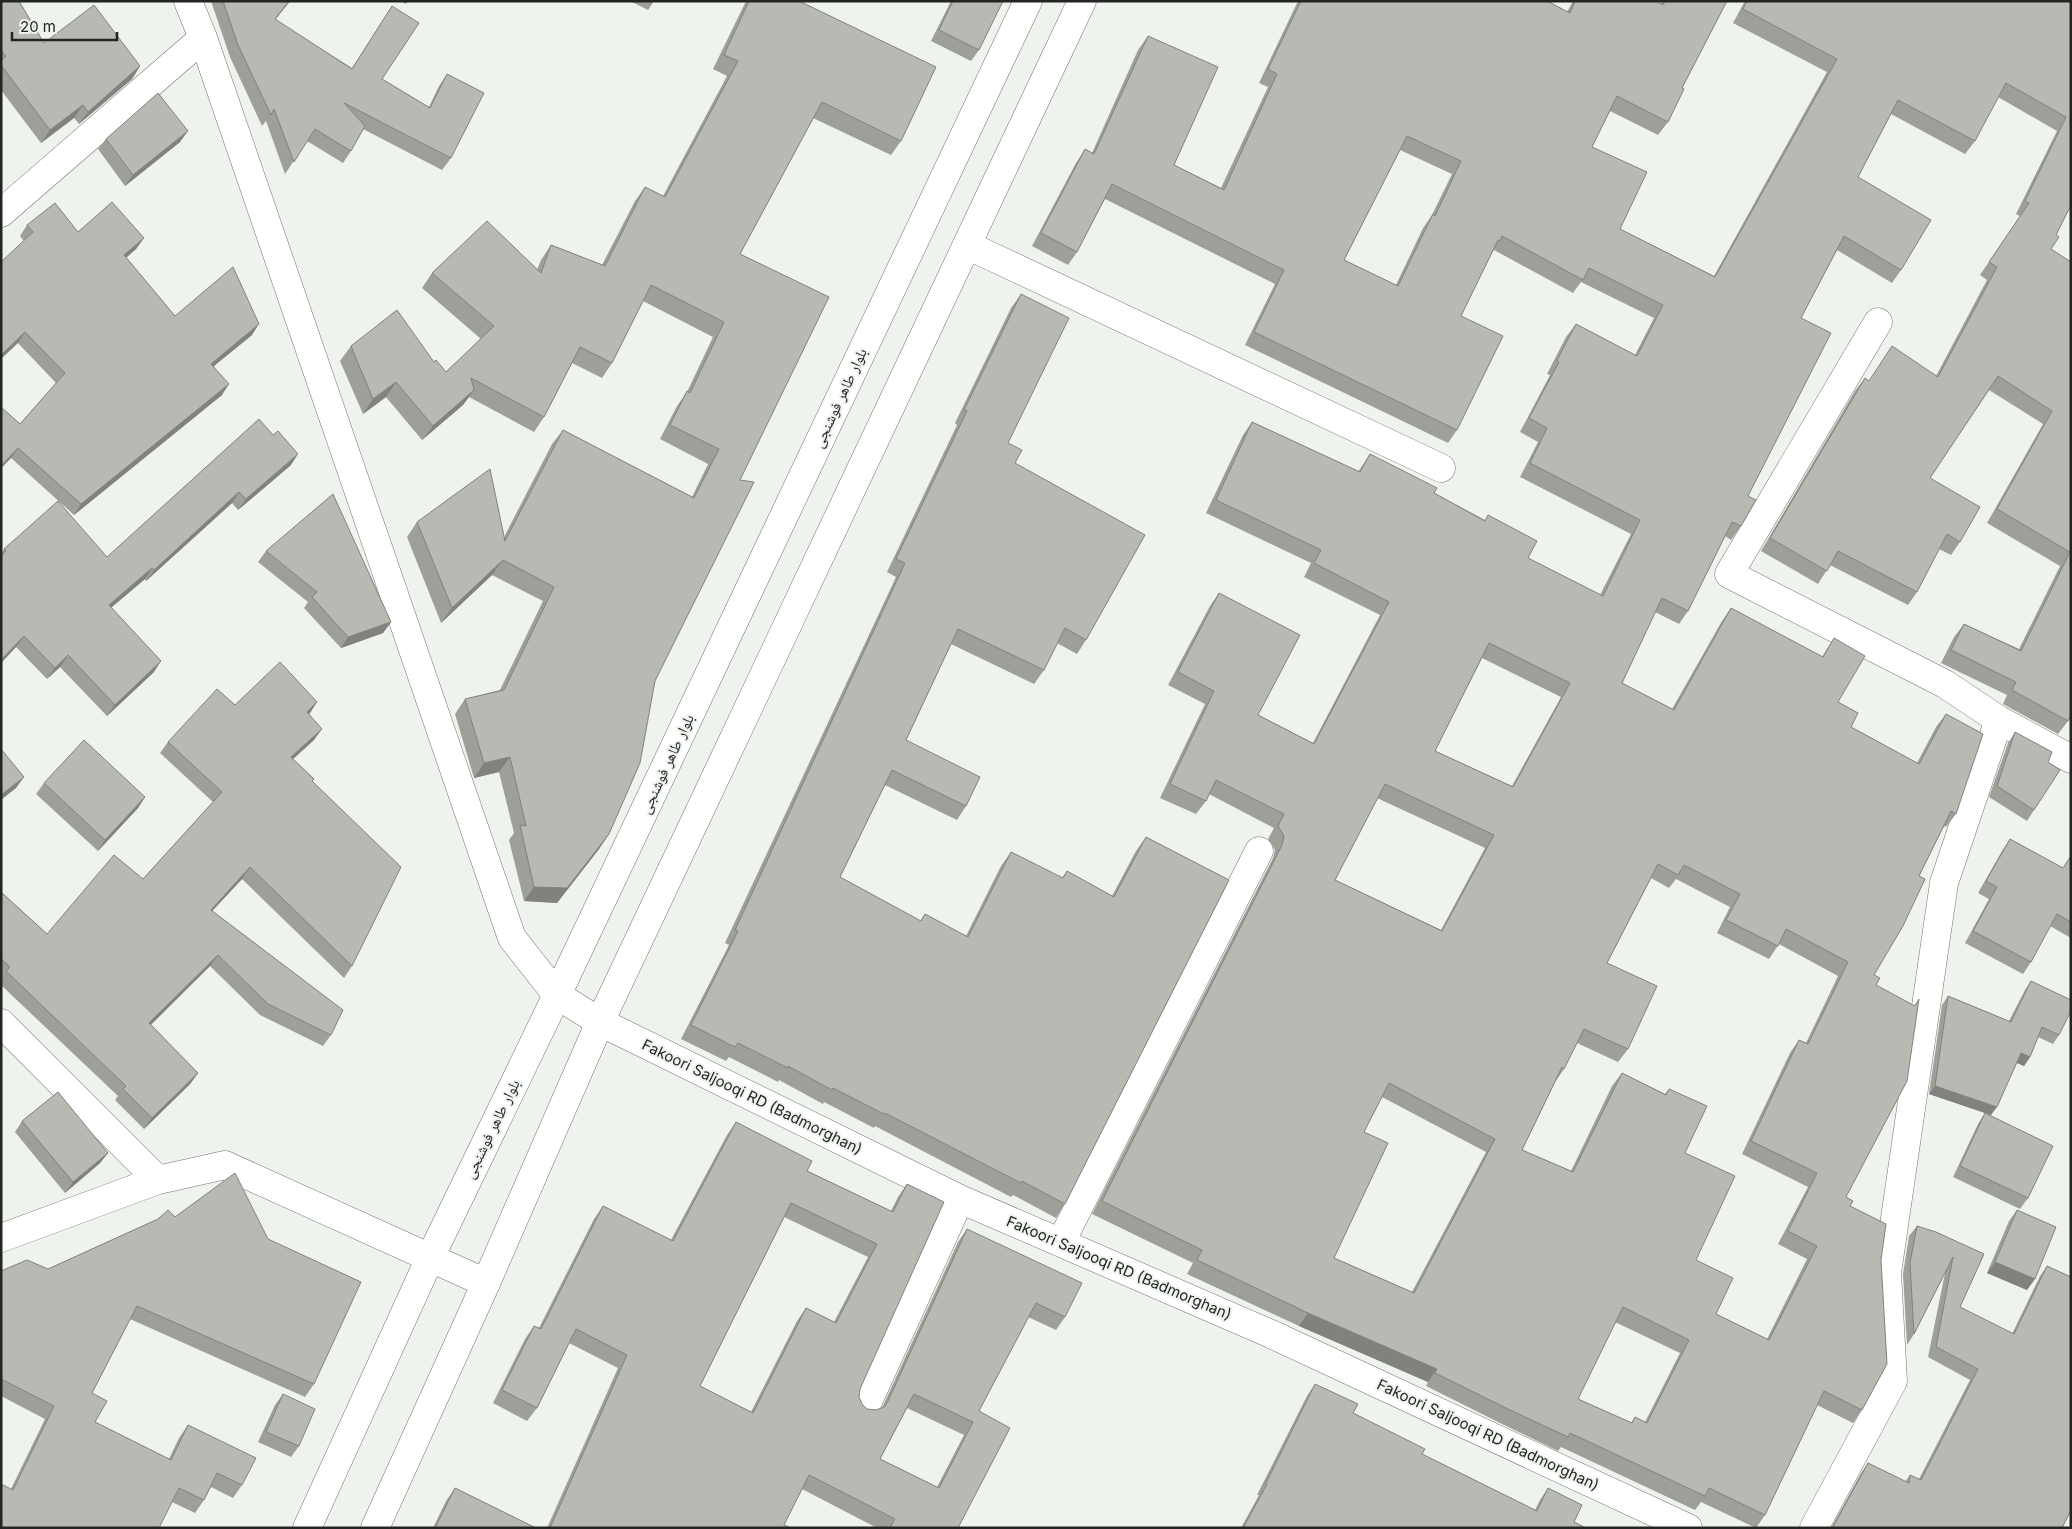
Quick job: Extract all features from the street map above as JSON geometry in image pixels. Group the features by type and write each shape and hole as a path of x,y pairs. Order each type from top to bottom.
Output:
{"street":[{"name":"Fakoori Saljooqi RD (Badmorghan)","path":"188,1 203,38 512,938 557,995 600,1022 960,1199 1271,1334 1688,1528"},
{"name":"بلوار طاهر فوشنجی","path":"307,1528 430,1258 557,995 1028,1"},
{"path":"375,1528 486,1284 600,1022 1082,1"},
{"path":"1,213 203,38"},
{"path":"967,245 1441,468"},
{"path":"1878,322 1729,574 1945,684 1999,720 2071,759"},
{"path":"1814,1528 1893,1381 1887,1273 1944,884 1999,720"},
{"path":"1062,1242 1259,851"},
{"path":"1,1023 158,1180"},
{"path":"1,1238 158,1180 225,1165 486,1284"},
{"path":"865,1408 960,1199"}],"building":[{"path":"1,1 19,1 44,43 94,5 140,66 88,112 83,105 50,130 1,65 1,60 6,56 1,50"},
{"path":"223,1 289,1 275,19 352,69 392,6 419,23 382,79 430,108 447,74 484,93 451,158 344,103 365,126 351,151 315,129 294,162 274,109 271,115 238,45"},
{"path":"749,1 799,1 936,67 901,141 822,102 740,254 829,297 740,480 754,482 655,681 640,763 609,834 567,888 534,887 520,825 526,826 510,757 484,763 465,699 504,690 554,587 503,560 452,608 417,522 490,469 505,541 563,430 694,498 719,449 670,425 687,391 690,393 724,322 651,285 612,363 580,347 544,417 471,378 474,390 433,426 396,382 373,399 351,346 397,310 434,362 436,360 446,372 494,326 432,273 487,221 541,273 551,245 605,266 645,187 665,197 738,61 724,55"},
{"path":"953,1 1003,1 979,50 939,30"},
{"path":"1301,1 1547,1 1570,13 1575,1 1656,1 1663,5 1665,1 1727,1 1682,88 1684,89 1668,122 1617,96 1592,147 1647,172 1620,229 1715,277 1837,59 1743,9 1747,1 2071,1 2071,205 2056,235 2059,237 2051,249 2071,262 2071,715 2068,721 2012,690 2016,682 1951,650 1964,624 2021,651 2070,552 1997,509 2052,411 1998,376 1930,478 1980,507 1960,542 1947,534 1917,592 1838,551 1827,571 1770,538 1865,378 1869,381 1892,346 1938,377 1997,267 1989,262 2029,203 2025,201 2066,117 2006,83 1975,141 1898,100 1858,177 1931,220 1901,270 1844,236 1801,318 1831,333 1748,496 1756,500 1741,526 1732,522 1688,611 1662,598 1622,683 1674,710 1731,608 1823,657 1834,638 1865,656 1838,702 1858,713 1851,727 1919,764 1946,714 1983,734 1956,814 1951,811 1919,876 1925,879 1903,926 1874,975 1880,978 1876,985 1915,1006 1919,999 1907,1081 1846,1197 1853,1201 1850,1206 1886,1224 1881,1260 1887,1364 1862,1410 1824,1391 1765,1515 1709,1488 1705,1496 1570,1433 1568,1437 1510,1410 1435,1373 1437,1369 1308,1313 1197,1260 1202,1250 1102,1201 1282,845 1284,836 1278,826 1284,814 1216,780 1206,801 1170,784 1214,691 1178,672 1219,593 1300,635 1258,715 1314,744 1389,602 1314,563 1321,550 1216,500 1252,422 1360,472 1370,454 1437,488 1434,493 1485,521 1488,515 1537,541 1528,558 1603,596 1640,520 1530,463 1547,428 1529,418 1559,362 1557,360 1576,324 1637,356 1663,305 1589,268 1583,280 1502,236 1500,241 1498,240 1461,316 1503,336 1457,430 1254,332 1284,270 1112,184 1077,252 1041,233 1085,149 1094,154 1148,36 1218,67 1174,165 1224,190 1277,74 1268,69","holes":["1407,136 1461,161 1435,216 1433,214 1398,286 1344,260","1489,643 1570,683 1513,787 1435,751","1385,784 1494,835 1442,931 1335,880","1658,864 1678,875 1684,865 1740,894 1726,920 1778,946 1786,929 1848,962 1808,1044 1799,1040 1751,1141 1817,1173 1788,1231 1817,1246 1769,1340 1716,1314 1733,1278 1696,1260 1735,1176 1685,1153 1707,1106 1669,1089 1666,1095 1622,1073 1573,1172 1522,1150 1562,1067 1564,1069 1584,1029 1628,1049 1657,986 1607,963","1389,1083 1495,1139 1414,1293 1334,1258 1388,1143 1364,1132","1623,1307 1689,1340 1647,1423 1635,1417 1632,1423 1578,1399"]},
{"path":"158,93 188,131 133,175 106,139"},
{"path":"112,202 144,238 124,255 175,316 233,267 259,324 211,364 229,384 81,504 18,448 1,466 1,407 20,424 65,373 25,332 1,355 1,262 33,232 27,225 55,203 78,232"},
{"path":"1021,294 1069,318 1008,443 1022,450 1015,463 1145,535 1086,640 1065,628 1044,670 958,629 906,740 980,777 966,806 892,770 840,877 921,921 925,914 968,937 1011,852 1063,878 1067,871 1114,897 1146,837 1229,880 1065,1204 885,1113 833,1088 832,1090 788,1066 788,1068 738,1043 735,1047 691,1025 738,931 735,930 905,563 896,559 967,411 964,410"},
{"path":"259,419 273,435 278,431 298,454 246,499 239,492 154,570 152,568 109,605 161,661 115,705 68,655 55,668 24,636 1,660 1,556 6,551 4,549 58,501 107,557"},
{"path":"333,494 391,622 348,637 312,597 317,592 266,551"},
{"path":"280,662 317,702 307,712 322,729 291,757 314,779 312,781 401,867 352,966 250,867 211,910 343,1010 331,1035 268,1004 218,955 149,1023 198,1073 152,1118 123,1089 126,1086 6,971 10,967 1,959 1,892 47,934 114,855 143,879 222,792 168,742 217,689 235,705"},
{"path":"2015,732 2052,752 2048,762 2060,770 2034,810 1997,786"},
{"path":"84,740 145,797 105,840 44,783"},
{"path":"1,749 24,777 1,795"},
{"path":"2010,839 2063,868 2071,856 2071,922 2057,914 2031,962 1973,931 1997,887 1986,881"},
{"path":"2031,981 2071,1000 2071,1011 2059,1035 2042,1027 2030,1057 2021,1053 1997,1107 1935,1086 1948,996 2011,1022"},
{"path":"58,1092 108,1153 73,1182 22,1121"},
{"path":"1985,1113 2053,1146 2028,1198 1960,1166"},
{"path":"736,1122 812,1161 807,1171 893,1212 907,1184 944,1202 860,1389 859,1397 862,1404 867,1409 876,1410 884,1407 888,1401 967,1229 1082,1283 1065,1317 1036,1303 979,1411 1010,1428 958,1528 890,1528 895,1519 809,1475 784,1525 788,1528 550,1528 627,1355 576,1329 537,1408 502,1390 534,1326 541,1329 603,1206 673,1241","holes":["791,1203 877,1244 836,1323 806,1308 753,1413 700,1386","914,1394 973,1422 939,1488 880,1459"]},
{"path":"235,1173 268,1239 361,1282 314,1384 137,1306 92,1393 107,1401 95,1422 171,1460 188,1425 256,1458 242,1485 217,1473 204,1500 179,1488 159,1528 1,1528 1,1484 13,1490 54,1406 1,1379 1,1271 27,1260 48,1269 158,1219 168,1210 175,1217"},
{"path":"2017,1210 2056,1227 2035,1279 1995,1262"},
{"path":"1917,1226 1936,1232 1984,1254 1960,1307 2014,1334 2047,1266 2071,1277 2071,1510 2062,1528 1833,1527 1868,1463 1909,1483 1910,1475 1921,1480 1978,1369 1936,1347 1953,1257 1914,1334 1910,1263"},
{"path":"1315,1384 1358,1404 1353,1413 1425,1449 1422,1454 1537,1511 1548,1488 1582,1505 1574,1522 1586,1528 1243,1528 1267,1484"},
{"path":"283,1394 315,1409 299,1446 266,1432"},
{"path":"455,1488 536,1528 435,1528"}]}
